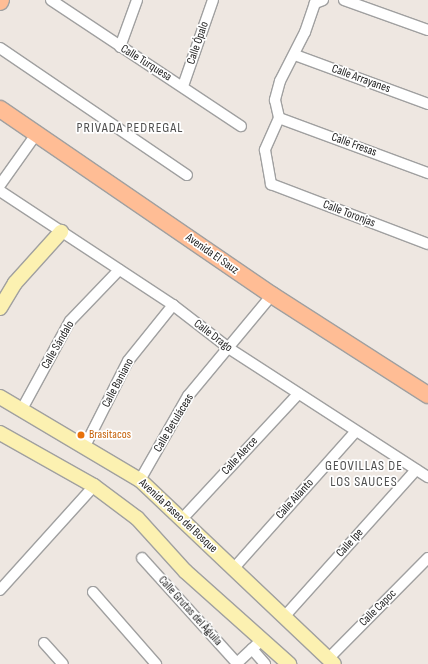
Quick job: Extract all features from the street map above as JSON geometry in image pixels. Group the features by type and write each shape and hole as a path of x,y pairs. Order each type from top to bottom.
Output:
{"main road":[{"name":"Avenida El Sauz","path":"0,109 272,295 428,395"},
{"path":"0,308 15,283 61,232"},
{"name":"Avenida Paseo del Bosque","path":"0,397 140,480 331,661"},
{"path":"0,433 94,486 137,518 184,571 263,639 289,664"}],"street":[{"name":"Calle Turquesa","path":"51,0 120,47 183,86 241,126"},
{"path":"120,47 137,0"},
{"name":"Calle Ópalo","path":"183,86 213,0"},
{"path":"279,118 275,100 280,81 295,55 315,3 323,0"},
{"path":"344,0 428,30"},
{"path":"0,48 187,175"},
{"name":"Calle Arrayanes","path":"295,55 428,104"},
{"name":"Calle Toronjas","path":"279,118 265,150 271,184 428,244"},
{"name":"Calle Fresas","path":"279,118 428,173"},
{"path":"0,185 37,133"},
{"name":"Calle Drago","path":"0,192 172,305 230,349 428,477"},
{"name":"Calle Sándalo","path":"22,409 70,321 120,270"},
{"name":"Calle Betuláceas","path":"140,480 188,396 230,349 272,295"},
{"name":"Calle Baniano","path":"85,446 128,361 172,305"},
{"name":"Calle Alerce","path":"182,519 298,394"},
{"name":"Calle Ailanto","path":"234,568 356,431"},
{"name":"Calle Ipe","path":"284,616 416,470"},
{"path":"0,590 94,486"},
{"name":"Calle Grutas del Águila","path":"142,558 237,664"},
{"name":"Calle Capoc","path":"331,661 428,558"},
{"path":"93,592 156,664"},
{"path":"237,664 263,639"},
{"path":"44,643 63,664"},
{"path":"252,649 265,664"}],"place":[{"name":"Brasitacos","path":"81,435"}],"district":[{"name":"PRIVADA PEDREGAL","path":"130,128"},
{"name":"GEOVILLAS DE LOS SAUCES","path":"364,474"}]}
